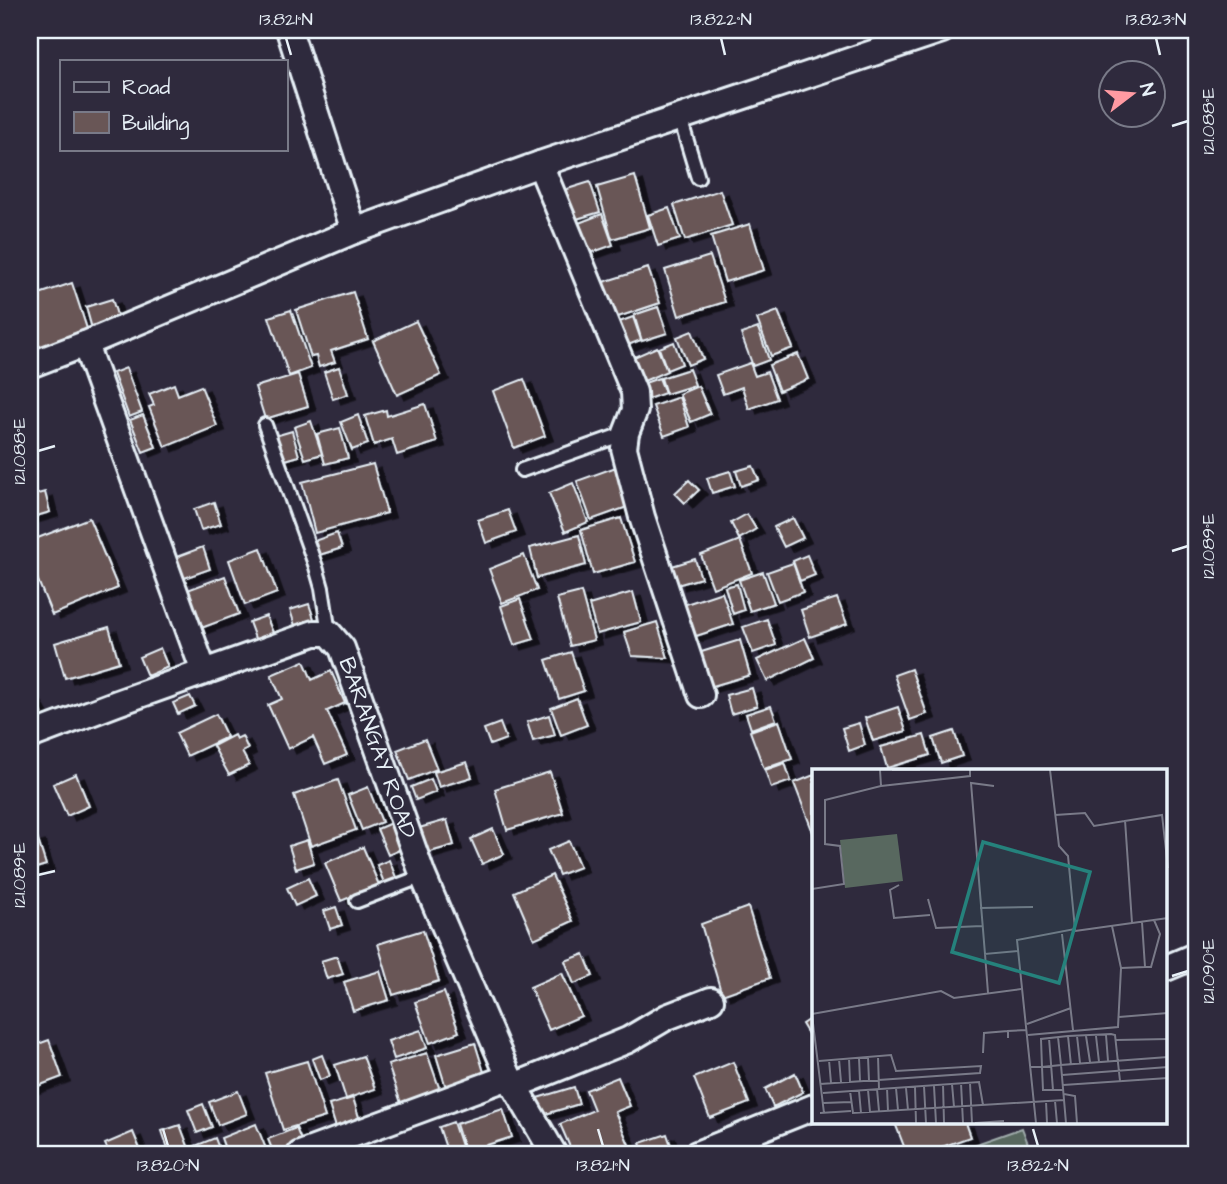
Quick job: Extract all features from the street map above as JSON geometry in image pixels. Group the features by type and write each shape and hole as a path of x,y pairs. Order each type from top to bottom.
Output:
{"street":[{"path":"289,30 354,231"},
{"path":"30,365 85,345 354,231 540,164 943,30"},
{"path":"540,164 634,392 635,411 626,433 624,447 642,517 701,695"},
{"path":"85,345 204,672"},
{"name":"BARANGAY ROAD","path":"30,736 314,633 329,633 342,648 423,876 511,1081 554,1154"},
{"path":"1168,967 1197,955"},
{"path":"300,1154 628,1040 667,1017 711,1000"},
{"path":"697,1154 812,1108"}],"lane":[{"path":"680,118 698,178"},
{"path":"265,425 319,578 329,633"},
{"path":"522,470 626,433"},
{"path":"357,901 423,876"}],"green space":[{"path":"1022,1128 1032,1154 948,1154"}],"building":[{"path":"635,176 650,228 612,239 597,187"},
{"path":"590,182 600,212 570,221 561,191"},
{"path":"720,190 732,225 685,240 674,205"},
{"path":"669,208 680,239 658,246 648,215"},
{"path":"602,214 613,245 582,256 571,226"},
{"path":"750,224 764,270 725,282 711,236"},
{"path":"710,256 725,302 679,316 665,270"},
{"path":"648,268 660,303 609,320 597,284"},
{"path":"72,283 90,338 36,356 30,338 30,297"},
{"path":"353,292 368,339 331,351 335,362 319,367 316,356 311,357 296,310"},
{"path":"112,299 121,328 94,336 86,307"},
{"path":"658,307 667,333 642,341 634,315"},
{"path":"291,310 311,368 289,376 269,317"},
{"path":"778,311 793,348 771,356 757,319"},
{"path":"633,317 641,340 620,348 611,325"},
{"path":"416,321 441,375 397,395 373,341"},
{"path":"758,328 769,360 753,366 741,334"},
{"path":"692,331 703,359 688,365 677,337"},
{"path":"674,342 682,364 667,370 659,348"},
{"path":"657,347 667,371 644,381 634,357"},
{"path":"798,354 808,379 779,391 769,365"},
{"path":"750,363 755,376 767,372 777,399 749,409 742,387 723,394 716,375"},
{"path":"339,367 348,394 333,399 324,372"},
{"path":"126,368 142,412 129,417 113,373"},
{"path":"689,369 695,385 666,394 661,378"},
{"path":"298,374 308,406 265,419 255,387"},
{"path":"659,378 665,393 642,401 636,386"},
{"path":"524,379 545,436 514,448 493,391"},
{"path":"174,384 178,395 201,386 217,426 165,447 149,407 154,405 149,394"},
{"path":"698,386 710,414 691,422 679,394"},
{"path":"679,397 689,427 664,436 653,406"},
{"path":"425,404 437,442 397,455 392,439 374,445 365,416 386,410 387,416"},
{"path":"143,415 156,447 143,452 130,420"},
{"path":"358,415 368,444 352,450 341,422"},
{"path":"311,421 322,454 305,459 294,427"},
{"path":"340,428 348,458 325,464 317,434"},
{"path":"292,431 299,456 282,461 275,436"},
{"path":"373,464 387,513 315,533 302,482"},
{"path":"753,466 759,480 741,486 736,471"},
{"path":"616,467 630,506 591,520 577,481"},
{"path":"730,471 735,486 712,493 707,478"},
{"path":"689,480 699,490 685,503 675,493"},
{"path":"573,483 588,522 565,532 549,493"},
{"path":"45,492 50,512 30,518 30,496"},
{"path":"214,502 221,524 201,530 194,509"},
{"path":"508,510 516,532 486,543 478,520"},
{"path":"747,514 756,529 739,539 731,523"},
{"path":"89,518 118,588 52,615 30,561 30,541"},
{"path":"621,518 635,562 593,574 581,530"},
{"path":"793,518 803,538 784,547 774,527"},
{"path":"337,533 342,548 316,556 311,542"},
{"path":"579,535 586,565 537,578 530,548"},
{"path":"740,540 752,573 713,588 701,555"},
{"path":"203,547 210,569 176,581 168,560"},
{"path":"261,548 277,593 245,605 229,560"},
{"path":"524,555 537,590 502,603 489,569"},
{"path":"807,555 815,575 800,581 793,561"},
{"path":"695,559 701,578 677,585 672,566"},
{"path":"793,563 803,592 778,601 767,572"},
{"path":"763,572 774,603 750,611 739,580"},
{"path":"225,576 239,614 196,630 182,592"},
{"path":"737,584 744,610 733,614 725,587"},
{"path":"581,592 594,640 570,646 557,598"},
{"path":"633,592 641,622 597,634 589,605"},
{"path":"722,592 733,624 687,639 677,607"},
{"path":"837,598 847,624 810,637 801,610"},
{"path":"520,599 534,639 514,645 501,606"},
{"path":"309,604 317,628 298,635 290,610"},
{"path":"266,616 274,635 256,641 249,622"},
{"path":"767,619 776,645 753,653 743,627"},
{"path":"657,622 668,658 632,656 624,632"},
{"path":"109,627 119,662 65,678 55,643"},
{"path":"805,638 814,658 767,681 757,660"},
{"path":"740,640 750,675 706,688 695,654"},
{"path":"160,648 168,667 147,676 139,657"},
{"path":"571,652 584,691 559,699 546,660"},
{"path":"304,661 312,680 331,671 345,703 327,711 347,755 325,764 313,737 288,749 268,705 282,699 271,675"},
{"path":"911,669 927,714 910,720 894,675"},
{"path":"752,688 757,706 731,714 726,695"},
{"path":"30,691 42,713 30,719"},
{"path":"190,696 195,706 178,714 173,703"},
{"path":"577,698 587,725 561,735 551,708"},
{"path":"771,706 776,720 751,729 746,714"},
{"path":"898,707 906,731 873,741 865,718"},
{"path":"216,714 227,737 187,756 176,733"},
{"path":"549,715 555,735 533,741 527,722"},
{"path":"779,721 792,759 764,769 750,731"},
{"path":"500,723 506,739 490,745 484,729"},
{"path":"859,723 865,745 849,751 842,728"},
{"path":"954,731 962,756 941,763 933,738"},
{"path":"234,735 236,739 242,736 248,749 242,752 249,765 229,775 213,746"},
{"path":"924,735 930,755 887,768 881,747"},
{"path":"425,739 437,769 409,780 397,750"},
{"path":"467,762 472,777 439,787 434,772"},
{"path":"785,763 791,781 771,788 765,770"},
{"path":"550,772 563,813 507,830 495,789"},
{"path":"76,774 89,806 67,816 53,784"},
{"path":"812,776 812,830 794,783"},
{"path":"431,779 436,792 416,800 411,787"},
{"path":"338,780 356,830 311,846 294,795"},
{"path":"368,787 382,822 362,830 348,795"},
{"path":"398,820 409,846 388,855 377,829"},
{"path":"447,820 454,845 427,853 419,828"},
{"path":"493,829 504,854 482,864 471,839"},
{"path":"37,837 46,865 30,870 30,839"},
{"path":"307,840 314,863 296,869 289,846"},
{"path":"569,841 580,867 559,875 548,850"},
{"path":"363,847 379,885 341,901 325,863"},
{"path":"389,860 397,880 385,885 377,865"},
{"path":"552,875 573,921 534,939 514,892"},
{"path":"308,878 316,896 295,906 287,888"},
{"path":"336,907 342,925 330,929 324,911"},
{"path":"748,907 770,978 722,995 701,924"},
{"path":"423,930 439,981 393,995 378,944"},
{"path":"584,954 593,976 574,984 565,961"},
{"path":"337,956 343,974 327,979 321,961"},
{"path":"380,971 389,1000 353,1011 344,982"},
{"path":"562,973 581,1016 549,1030 530,987"},
{"path":"444,992 459,1032 430,1043 415,1002"},
{"path":"812,1017 812,1041 802,1024"},
{"path":"421,1030 427,1048 394,1059 388,1041"},
{"path":"49,1040 62,1077 30,1089 30,1047"},
{"path":"475,1043 487,1082 448,1094 436,1055"},
{"path":"427,1053 441,1093 402,1106 388,1065"},
{"path":"322,1055 330,1076 320,1080 312,1059"},
{"path":"363,1056 375,1089 346,1099 335,1065"},
{"path":"307,1061 325,1117 283,1130 265,1073"},
{"path":"733,1062 749,1103 710,1118 694,1078"},
{"path":"795,1073 803,1092 773,1107 765,1089"},
{"path":"618,1077 630,1106 615,1112 633,1154 573,1154 560,1124 594,1110 586,1090"},
{"path":"574,1087 579,1104 539,1116 534,1099"},
{"path":"238,1091 247,1114 218,1125 209,1102"},
{"path":"353,1098 362,1127 338,1134 329,1105"},
{"path":"203,1104 212,1127 197,1133 188,1110"},
{"path":"503,1109 512,1137 465,1152 456,1124"},
{"path":"453,1122 463,1152 448,1154 439,1127"},
{"path":"256,1124 268,1154 227,1154 221,1138"},
{"path":"895,1124 965,1124 970,1137 922,1154 907,1154"},
{"path":"180,1125 191,1154 170,1154 162,1131"},
{"path":"296,1128 303,1145 274,1154 268,1139"},
{"path":"133,1132 142,1154 110,1154 105,1144"},
{"path":"667,1134 674,1154 644,1154 640,1143"},
{"path":"215,1138 221,1154 198,1154 195,1146"}]}
